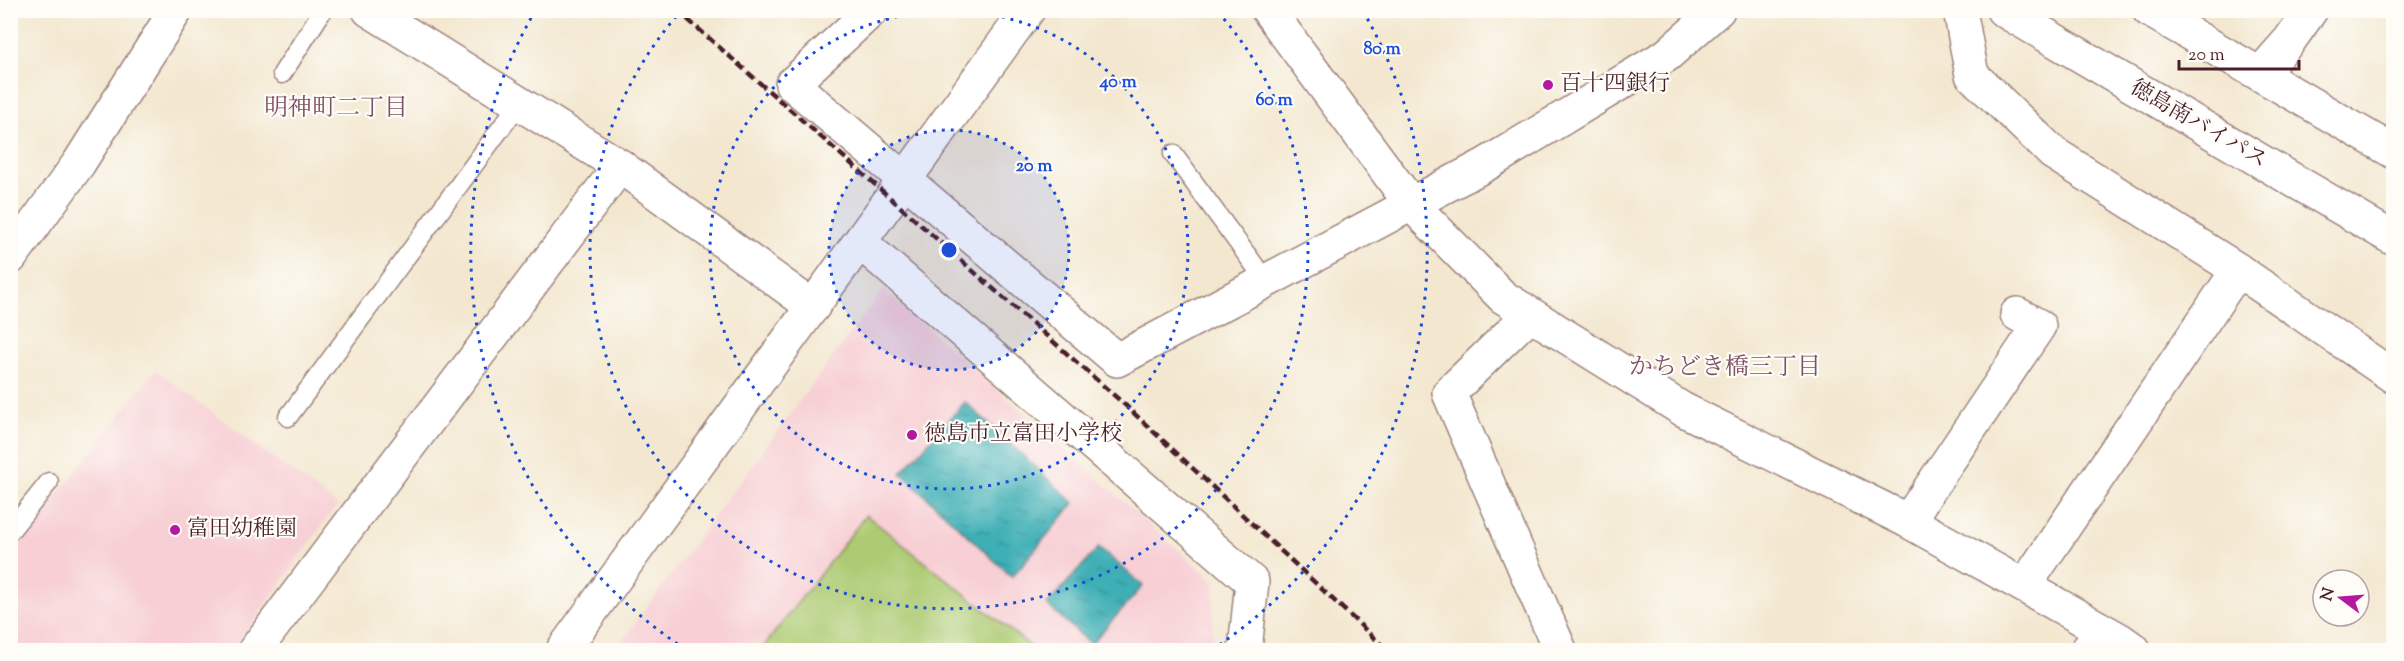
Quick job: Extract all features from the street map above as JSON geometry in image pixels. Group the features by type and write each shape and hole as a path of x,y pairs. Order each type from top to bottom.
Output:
{"main road":[{"path":"10,258 79,163 176,10"},
{"path":"369,10 518,105 620,166 813,307"},
{"path":"872,10 792,84 1117,360 1485,165 1667,55 1718,10"},
{"path":"563,651 1028,10"},
{"path":"1268,10 1412,204 1503,297 1682,409 1908,521 2025,585 2087,638 2134,651"},
{"path":"1960,10 1972,75 2053,153 2238,270 2394,376"},
{"name":"徳島南バイパス","path":"2003,10 2394,238"},
{"path":"2149,10 2394,152"},
{"path":"2260,74 2289,41 2311,10"},
{"path":"255,651 620,166"},
{"path":"860,242 1252,582 1245,651"},
{"path":"2025,585 2238,270"},
{"path":"1530,314 1449,393 1560,651"},
{"path":"1908,521 2039,326 2017,314"}],"lane":[{"path":"282,74 323,10"},
{"path":"288,417 518,105"},
{"path":"1173,154 1266,281"},
{"path":"10,531 50,482"}],"shaded area":[{"name":"徳島市立富田小学校","path":"883,289 1214,581 1212,650 615,650"},
{"name":"富田幼稚園","path":"155,370 337,505 233,650 11,650 11,555"}],"green space":[{"path":"866,515 1035,650 761,650"}],"water":[{"path":"965,402 1074,503 1012,577 901,473"},
{"path":"1099,547 1143,586 1091,644 1047,605"}],"railway":[{"path":"677,10 1124,404 1387,650"}],"place":[{"name":"百十四銀行","path":"1548,85"},
{"name":"徳島市立富田小学校","path":"912,435"},
{"name":"富田幼稚園","path":"175,530"}],"district":[{"name":"明神町二丁目","path":"336,109"},
{"name":"かちどき橋三丁目","path":"1725,368"}]}
